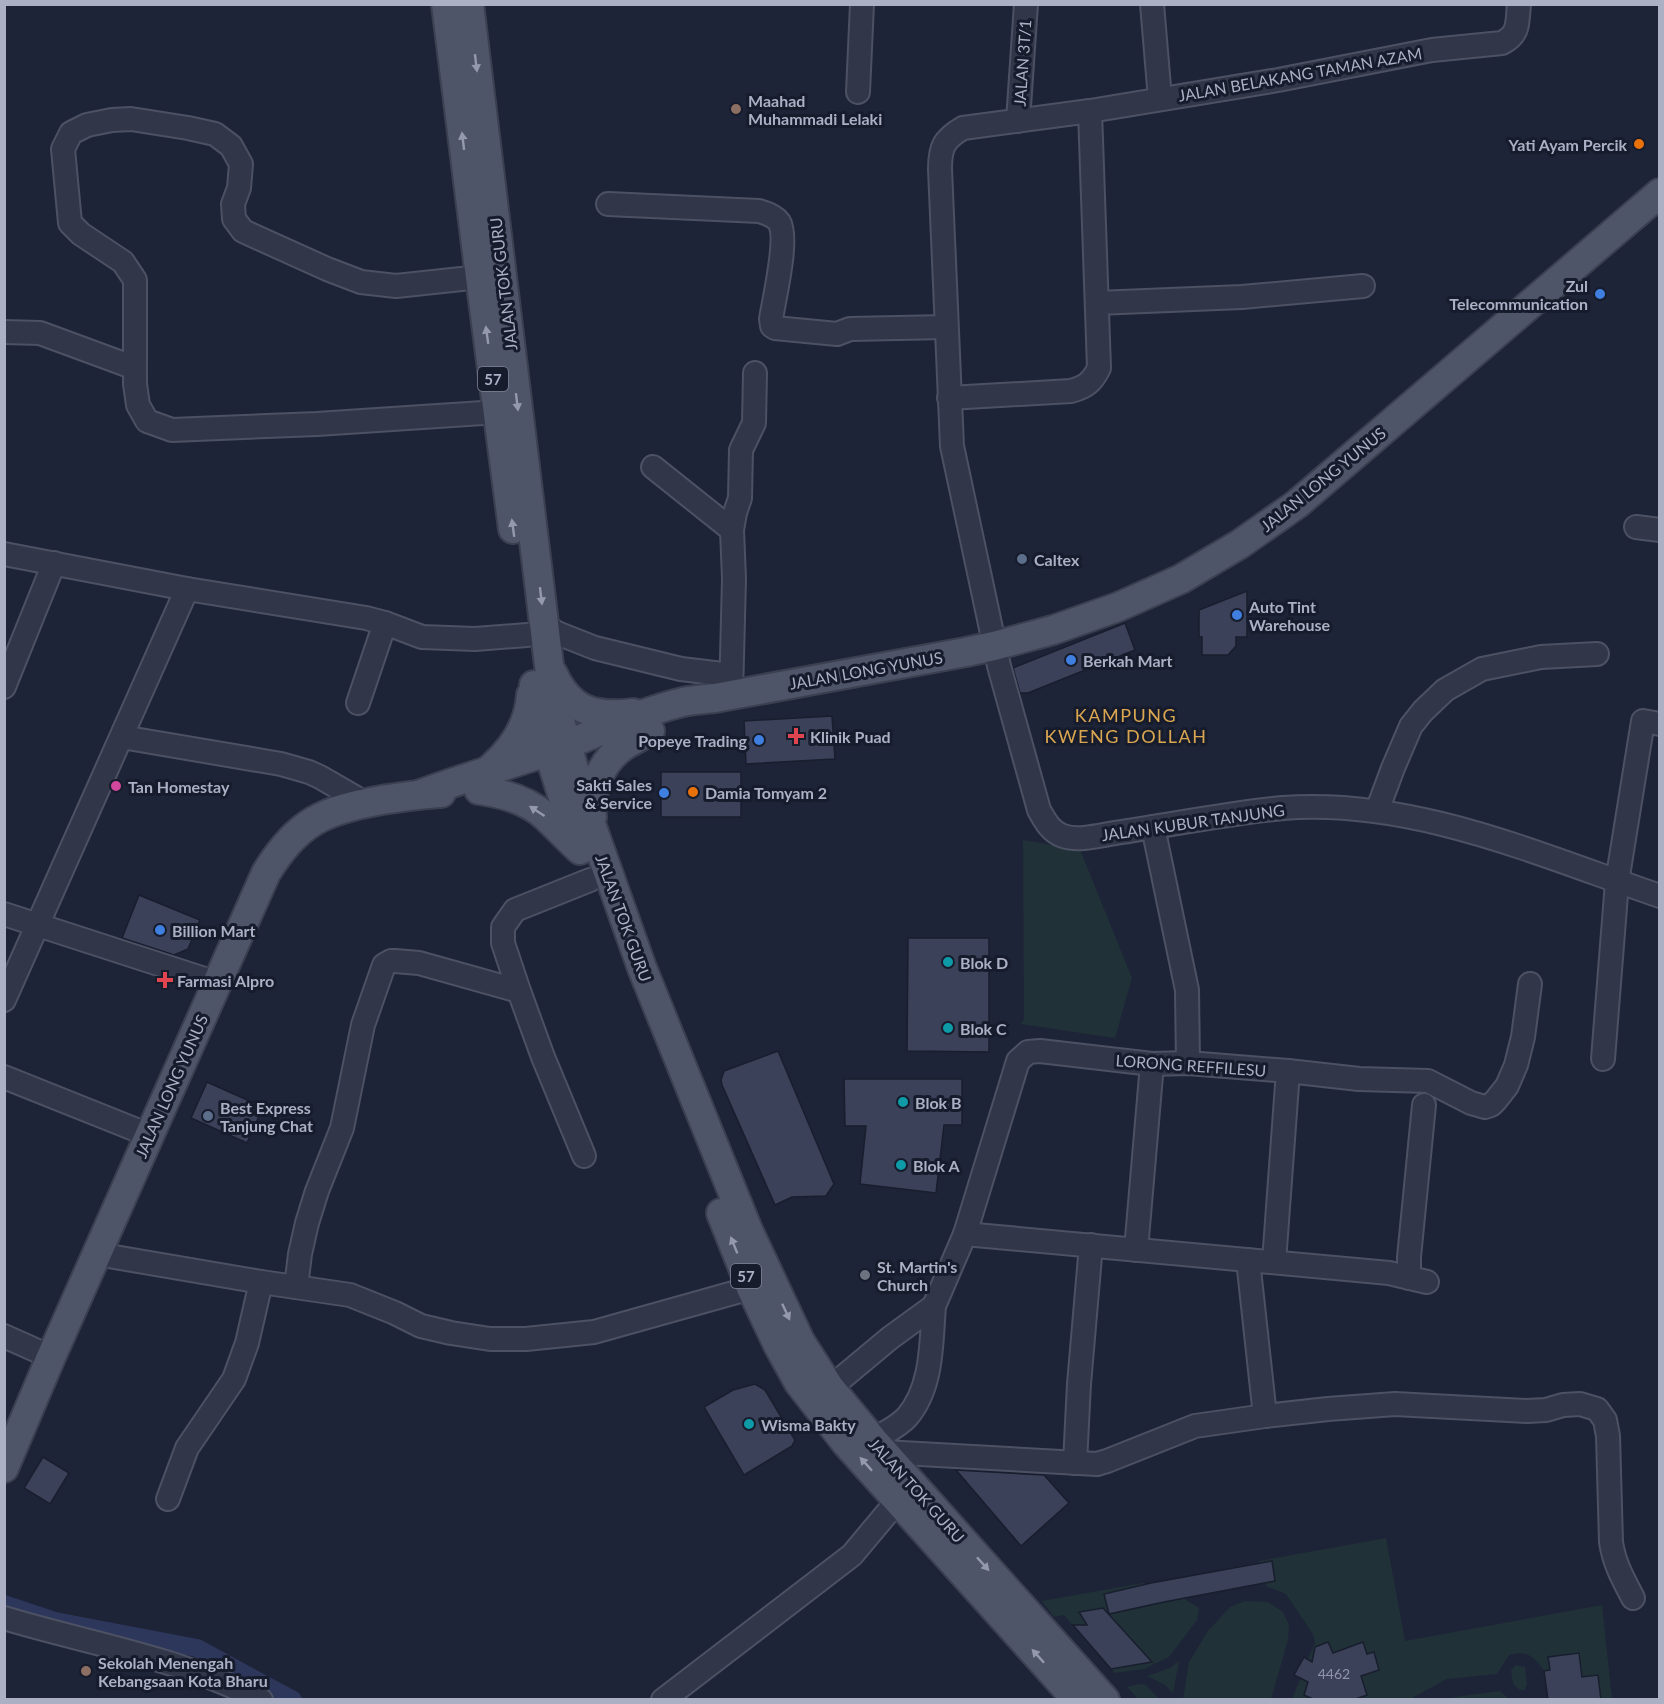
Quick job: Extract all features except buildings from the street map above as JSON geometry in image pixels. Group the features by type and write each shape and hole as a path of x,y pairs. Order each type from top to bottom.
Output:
{"main road":[{"name":"JALAN TOK GURU","path":"446,4 498,412 536,631"},
{"name":"JALAN TOK GURU","path":"469,4 541,667 540,724 561,757 588,846 652,994 748,1230 800,1341 830,1388 878,1446 1105,1700"},
{"name":"JALAN LONG YUNUS","path":"4,1468 266,873 280,851 299,832 316,819 340,809 365,803 421,794 466,793 483,781 561,757 653,721 685,702 726,689 994,646 1053,630 1128,603 1180,579 1240,544 1297,504 1659,193"},
{"path":"541,667 574,704 588,711 620,714 653,721 611,757 599,776 592,794 588,846 557,830 544,815 483,781 517,741 526,722 530,700 541,667"},
{"name":"JALAN TOK GURU","path":"588,846 590,880 622,967 751,1288 799,1383 846,1443 1077,1700"}],"street":[{"path":"858,92 862,4"},
{"name":"JALAN 3T/1","path":"1018,121 1026,4"},
{"path":"1152,4 1160,99"},
{"name":"JALAN BELAKANG TAMAN AZAM","path":"946,327 940,156 944,144 963,128 1090,111 1278,80 1432,50 1494,45 1510,39 1515,33 1519,4"},
{"path":"949,398 1071,391 1084,387 1093,380 1099,368 1090,111"},
{"path":"480,277 396,286 361,282 327,270 243,231 234,219 233,204 239,188 241,164 231,146 215,134 131,119 112,120 87,125 71,133 63,149 70,223 81,234 123,262 135,280 135,384 138,405 147,421 172,430 317,424 498,412"},
{"path":"608,204 759,211 770,214 778,221 783,232 783,246 771,319 772,326 775,328 837,334 850,329 946,327"},
{"path":"1096,303 1242,297 1364,286"},
{"name":"JALAN KUBUR TANJUNG","path":"946,327 952,446 994,646 1039,810 1048,826 1063,836 1082,837 1245,812 1316,806 1412,816 1506,843 1659,896"},
{"path":"4,332 40,333 135,368"},
{"path":"4,554 188,589 366,618 422,637 475,639 536,631 557,633 595,648 681,669 726,689 734,579 732,530 740,498 741,450 754,423 755,373"},
{"path":"653,467 732,530"},
{"path":"1636,527 1659,530"},
{"path":"4,687 54,563"},
{"path":"4,1000 188,589"},
{"path":"358,703 385,623"},
{"path":"1377,812 1411,726 1445,690 1482,669 1541,657 1597,654"},
{"path":"1603,1059 1617,882 1643,722 1659,724"},
{"path":"122,737 281,764 320,777 365,803"},
{"path":"1153,827 1187,990 1188,1063"},
{"path":"584,1156 543,1057 519,991 503,943 503,927 515,910 590,880"},
{"path":"4,914 218,983"},
{"path":"296,1287 307,1223 342,1128 363,1025 384,965 395,961 419,963 519,991"},
{"name":"LORONG REFFILESU","path":"878,1446 907,1417 920,1398 926,1379 934,1306 965,1234 1016,1067 1022,1056 1028,1052 1040,1051 1152,1064 1188,1063 1359,1079 1428,1081 1478,1106 1485,1107 1491,1105 1506,1086 1516,1065 1523,1037 1530,984"},
{"path":"1136,1250 1152,1064"},
{"path":"1274,1262 1288,1071"},
{"path":"4,1077 149,1135"},
{"path":"965,1234 1389,1273 1418,1280 1409,1257 1424,1105"},
{"path":"1075,1463 1091,1245"},
{"path":"97,1254 350,1295 421,1326 490,1339 526,1339 594,1332 751,1288"},
{"path":"1248,1260 1265,1416"},
{"path":"168,1499 187,1448 234,1379 247,1343 261,1282"},
{"path":"830,1388 890,1338 934,1306"},
{"path":"4,1336 51,1357"},
{"path":"878,1446 1097,1464 1196,1426 1265,1416 1395,1404 1527,1412 1580,1404 1597,1409 1605,1420 1608,1436 1613,1556 1633,1598"},
{"path":"663,1700 852,1555 898,1500"},
{"path":"4,1618 141,1654 237,1687 261,1700"}],"shaded area":[{"path":"1023,840 1064,847 1079,847 1132,978 1115,1038 1021,1024 1024,1019"},
{"path":"1386,1538 1405,1641 1602,1605 1612,1699 1565,1699 1550,1670 1544,1671 1533,1658 1521,1653 1509,1655 1497,1674 1447,1679 1410,1699 1292,1699 1315,1642 1313,1634 1286,1594 1266,1586 1259,1561"},
{"path":"1143,1583 1175,1593 1199,1608 1197,1620 1169,1657 1144,1669 1115,1673 1064,1615 1054,1617 1042,1601"},
{"path":"1245,1601 1268,1602 1283,1612 1289,1625 1288,1640 1271,1699 1183,1699 1189,1662 1208,1631 1230,1607"},
{"path":"1179,1661 1173,1693 1165,1685 1147,1676 1170,1668"},
{"path":"1516,1665 1525,1667 1527,1684 1525,1690 1520,1690 1513,1684 1511,1670"},
{"path":"1138,1684 1146,1685 1159,1699 1138,1699 1127,1687"},
{"path":"1500,1691 1509,1699 1449,1699 1455,1697"}],"waterway":[{"path":"4,1604 55,1621 197,1648 293,1700"}],"place":[{"name":"Maahad Muhammadi Lelaki","path":"736,109"},
{"name":"Yati Ayam Percik","path":"1639,144"},
{"name":"Zul Telecommunication","path":"1600,294"},
{"name":"Caltex","path":"1022,559"},
{"name":"Auto Tint Warehouse","path":"1237,615"},
{"name":"Berkah Mart","path":"1071,660"},
{"name":"Klinik Puad","path":"796,736"},
{"name":"Popeye Trading","path":"759,740"},
{"name":"Tan Homestay","path":"116,786"},
{"name":"Damia Tomyam 2","path":"693,792"},
{"name":"Sakti Sales & Service","path":"664,793"},
{"name":"Billion Mart","path":"160,930"},
{"name":"Blok D","path":"948,962"},
{"name":"Farmasi Alpro","path":"165,980"},
{"name":"Blok C","path":"948,1028"},
{"name":"Blok B","path":"903,1102"},
{"name":"Best Express Tanjung Chat","path":"208,1116"},
{"name":"Blok A","path":"901,1165"},
{"name":"St. Martin's Church","path":"865,1275"},
{"name":"Wisma Bakty","path":"749,1424"},
{"name":"Sekolah Menengah Kebangsaan Kota Bharu","path":"86,1671"}],"district":[{"name":"KAMPUNG KWENG DOLLAH","path":"1126,725"}]}
